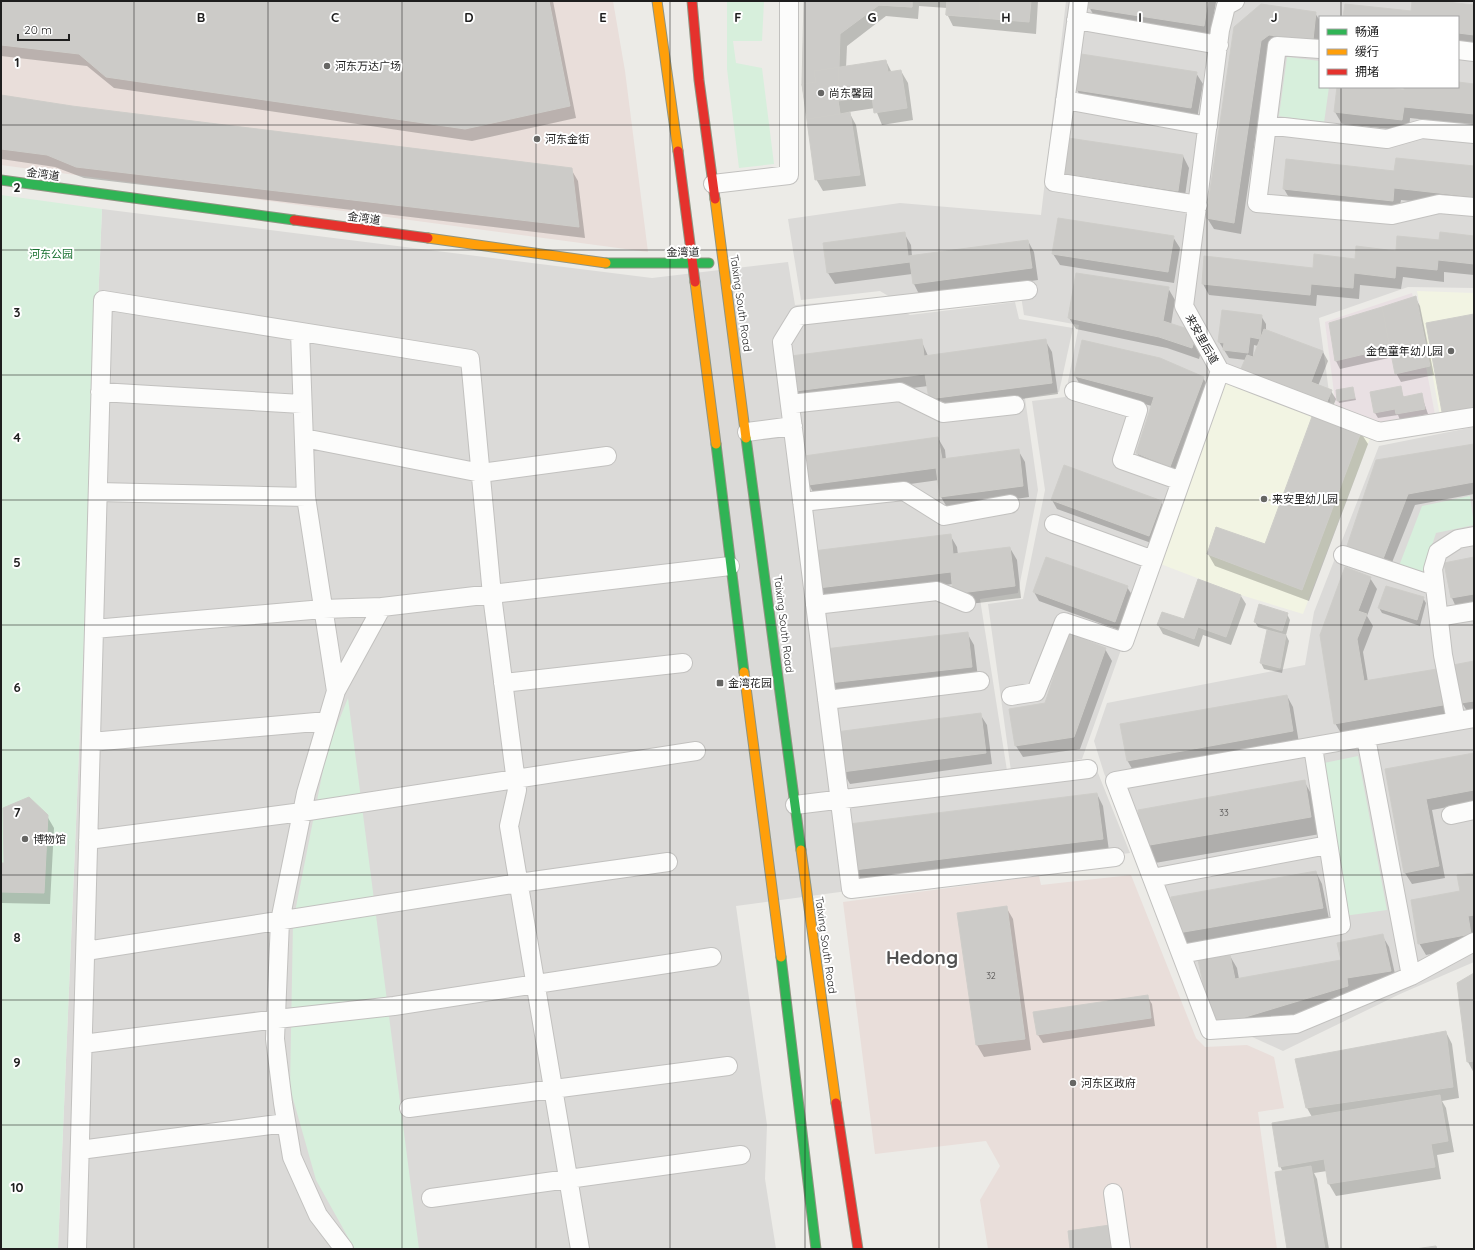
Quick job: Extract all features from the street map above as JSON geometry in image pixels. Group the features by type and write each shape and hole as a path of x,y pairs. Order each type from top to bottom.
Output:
{"main road":[{"path":"657,1 693,265 730,566 798,1089 816,1249"},
{"name":"Taixing South Road","path":"692,1 699,80 747,432 795,805 834,1091 858,1249"},
{"name":"金湾道","path":"1,180 614,264 693,265 724,262"}],"street":[{"path":"713,184 789,175 789,1"},
{"path":"1079,1 1054,182 1198,205"},
{"name":"来安里后道","path":"1236,1 1226,6 1219,44 1184,306 1220,371 1379,432 1474,417"},
{"path":"1076,20 1219,44"},
{"path":"1319,49 1278,46 1258,203 1392,215 1439,204 1474,207"},
{"path":"1459,50 1474,52"},
{"path":"1065,100 1208,126"},
{"path":"1267,125 1387,139 1422,129 1474,134"},
{"path":"1028,290 798,316 782,342 850,889 1115,857"},
{"path":"78,1249 103,300 470,359 492,595 517,790 509,826 580,1249"},
{"path":"300,332 306,496 336,691"},
{"path":"1011,696 1036,692 1064,622 1124,642 1220,371"},
{"path":"100,392 302,404"},
{"path":"790,404 900,392 943,413 1015,405"},
{"path":"1074,392 1138,410 1122,460 1181,481"},
{"path":"747,432 793,426"},
{"path":"304,438 481,473 607,456"},
{"path":"802,502 904,491 944,516 1010,504"},
{"path":"98,492 306,496"},
{"path":"1054,524 1153,560"},
{"path":"1456,721 1443,655 1433,569 1438,552 1458,539 1474,536"},
{"path":"1343,555 1435,586"},
{"path":"94,629 324,609 382,607 730,566"},
{"path":"815,605 938,591 966,603"},
{"path":"344,1249 318,1215 292,1157 275,1039 280,921 302,812 336,691 382,607"},
{"path":"1438,617 1474,611"},
{"path":"503,683 683,663"},
{"path":"827,700 980,681"},
{"path":"1474,718 1115,781 1210,1030 1296,1024 1411,976 1474,942"},
{"path":"91,742 327,721"},
{"path":"1366,738 1411,976"},
{"path":"1181,954 1341,925 1313,747"},
{"path":"88,840 302,812 696,751"},
{"path":"795,805 1088,769"},
{"path":"1451,815 1474,810"},
{"path":"1152,878 1328,845"},
{"path":"86,951 519,883 668,862"},
{"path":"83,1044 276,1018 394,1006 712,957"},
{"path":"409,1108 728,1066"},
{"path":"80,1150 286,1123"},
{"path":"432,1198 741,1155"},
{"path":"1113,1193 1121,1249"}],"shaded area":[{"path":"1,1 613,1 625,71 648,252 1,165"},
{"path":"1066,1 1474,1 1474,288 1408,287 1319,318 1331,407 1223,364 1082,759 1011,771 988,604 1023,599 1045,490 1032,401 1065,397 1079,325 1024,315 1021,296 910,309 880,291 801,300 788,219 900,203 1041,215"},
{"name":"金湾花园","path":"102,209 652,278 788,262 795,305 878,298 910,315 1015,302 1019,319 1073,328 1059,392 1025,398 1038,490 1018,593 980,599 1008,777 1094,763 1130,853 736,906 767,1125 765,1179 776,1249 58,1249"},
{"name":"金色童年幼儿园","path":"1417,291 1474,293 1474,410 1440,416"},
{"path":"1412,293 1435,415 1380,427 1336,408 1325,322"},
{"name":"来安里幼儿园","path":"1223,379 1371,436 1303,614 1241,595 1158,563"},
{"path":"1474,427 1474,962 1400,994 1283,1051 1250,1036 1204,1036 1104,773 1094,741 1107,703 1305,665 1314,612 1379,446"},
{"name":"河东区政府","path":"1131,875 1196,1038 1205,1047 1247,1045 1274,1057 1284,1108 1258,1112 1277,1249 988,1249 980,1200 1000,1166 986,1141 875,1154 843,902 1039,876 1041,885"}],"green space":[{"path":"727,1 764,1 762,41 733,41 736,63 762,68 774,164 739,168 727,69"},
{"path":"1287,57 1319,61 1319,88 1329,88 1324,123 1279,116"},
{"name":"河东公园","path":"1,195 102,209 58,1249 1,1249"},
{"path":"1470,496 1474,525 1436,533 1422,575 1399,566 1422,506"},
{"path":"348,698 419,1249 354,1248 316,1180 290,1088 293,922 327,750"},
{"path":"1358,756 1387,910 1344,916 1319,764"}],"building":[{"name":"河东万达广场","path":"1,1 549,1 570,106 465,129 106,77 79,54 1,45"},
{"name":"尚东馨园","path":"804,1 912,1 912,7 879,5 840,34 838,101 840,114 850,112 860,175 815,180 802,84"},
{"path":"880,1 912,1 912,7 879,5"},
{"path":"947,1 980,1 979,17 946,15"},
{"path":"947,1 1031,1 1029,22 946,15"},
{"path":"1089,1 1208,1 1204,26 1088,8"},
{"path":"1412,1 1438,1 1474,5 1474,35 1459,33 1459,16 1343,16 1345,4 1411,11"},
{"path":"1261,4 1316,12 1313,40 1269,35 1261,41 1234,223 1206,218 1234,27"},
{"path":"1081,54 1197,72 1191,108 1076,90"},
{"path":"886,60 888,72 901,70 907,108 874,113 872,96 838,101 840,114 808,119 802,84 816,82 814,71"},
{"path":"1459,82 1474,84 1474,114 1404,107 1402,120 1334,112 1337,88 1387,88 1404,90 1404,88 1459,88"},
{"path":"1,95 72,106 572,168 579,227 76,167 47,155 1,149"},
{"path":"1068,138 1183,155 1178,191 1062,173"},
{"path":"1396,158 1474,166 1474,197 1394,188 1393,201 1283,189 1286,159 1394,171"},
{"path":"1058,218 1174,236 1168,272 1052,254"},
{"path":"905,232 908,256 1028,240 1032,268 913,284 910,262 827,273 823,243"},
{"path":"1440,232 1474,236 1474,264 1438,260 1437,270 1396,266 1395,278 1354,273 1353,288 1311,284 1310,295 1202,284 1204,256 1313,268 1314,254 1355,259 1356,246 1396,251 1397,236 1439,240"},
{"path":"1076,273 1169,287 1163,321 1197,332 1192,348 1159,337 1068,318"},
{"path":"1416,296 1430,366 1395,374 1382,307"},
{"path":"1382,307 1390,348 1335,361 1329,323"},
{"path":"1222,310 1262,315 1260,339 1250,337 1248,353 1223,350 1224,343 1218,342"},
{"name":"金色童年幼儿园","path":"1474,314 1474,407 1442,412 1426,323"},
{"path":"1264,329 1323,351 1311,382 1332,390 1326,404 1240,371 1247,355 1253,357"},
{"path":"922,339 924,356 1046,339 1052,383 929,399 925,374 796,391 791,356"},
{"path":"1082,340 1160,358 1204,377 1170,467 1136,453 1154,397 1074,376"},
{"path":"1401,386 1403,397 1422,393 1425,409 1396,414 1395,409 1374,413 1370,392"},
{"path":"1353,387 1355,398 1337,401 1336,390"},
{"path":"1313,414 1361,432 1302,590 1207,554 1216,527 1265,544"},
{"path":"938,437 942,459 1019,449 1023,486 940,497 936,468 808,485 804,456"},
{"path":"1474,444 1474,482 1408,494 1383,559 1347,546 1376,460"},
{"path":"1064,465 1162,501 1149,536 1051,500"},
{"path":"951,534 953,554 1010,547 1015,586 953,594 951,572 818,588 813,551"},
{"path":"1046,557 1128,586 1115,622 1033,592"},
{"path":"1474,557 1474,594 1451,598 1444,563"},
{"path":"1345,567 1371,577 1358,611 1367,614 1357,639 1364,681 1437,669 1443,705 1334,724 1320,635"},
{"path":"1198,579 1241,595 1226,637 1198,627 1194,639 1157,625 1162,612 1184,619"},
{"path":"1386,586 1424,597 1417,620 1378,608"},
{"path":"1259,604 1288,613 1282,631 1254,622"},
{"path":"1267,630 1286,635 1280,668 1260,663"},
{"path":"968,632 972,667 829,683 825,649"},
{"path":"1068,633 1106,648 1074,737 1015,746 1009,709 1045,703"},
{"path":"1474,661 1474,701 1461,703 1453,665"},
{"path":"1287,695 1293,731 1127,761 1120,724"},
{"path":"981,713 986,753 842,772 836,732"},
{"path":"1474,753 1474,790 1426,799 1439,866 1404,873 1385,769"},
{"path":"1305,780 1311,817 1144,846 1138,810"},
{"path":"1097,793 1103,839 854,870 849,824"},
{"name":"博物馆","path":"29,797 48,815 44,893 1,892 1,863 4,863 3,808"},
{"path":"1316,871 1323,908 1178,933 1171,897"},
{"path":"1474,873 1474,915 1468,916 1471,934 1418,944 1411,900 1460,891 1457,875"},
{"path":"1007,906 1025,1039 976,1045 957,913"},
{"path":"1383,934 1391,971 1347,978 1348,986 1229,1022 1212,1024 1198,960 1230,955 1235,979 1341,960 1337,943"},
{"path":"1474,973 1474,1061 1467,1062 1457,983"},
{"path":"1148,995 1151,1018 1037,1035 1033,1012"},
{"path":"1446,1031 1453,1087 1306,1108 1295,1059"},
{"path":"1440,1095 1448,1141 1431,1144 1435,1167 1328,1184 1324,1159 1279,1167 1272,1123"},
{"path":"1311,1166 1325,1249 1287,1249 1275,1172"},
{"path":"1110,1225 1113,1249 1070,1249 1068,1231"},
{"path":"1436,1246 1437,1249 1415,1249"}],"traffic: fast":[{"path":"1,180 294,220"},
{"path":"606,263 709,263"},
{"path":"746,438 801,850"},
{"path":"716,444 744,672"},
{"path":"781,957 816,1249"}],"traffic: slow":[{"path":"657,1 678,151"},
{"path":"715,199 746,438"},
{"path":"428,238 606,263"},
{"path":"695,282 716,444"},
{"path":"744,672 781,957"},
{"path":"801,850 836,1103"}],"traffic: jam":[{"path":"692,1 699,80 715,199"},
{"path":"678,151 695,282"},
{"path":"294,220 428,238"},
{"path":"836,1103 858,1249"}],"place":[{"name":"河东万达广场","path":"327,66"},
{"name":"尚东馨园","path":"821,93"},
{"name":"河东金街","path":"537,139"},
{"name":"金色童年幼儿园","path":"1451,351"},
{"name":"来安里幼儿园","path":"1264,499"},
{"name":"金湾花园","path":"720,683"},
{"name":"博物馆","path":"25,839"},
{"name":"河东区政府","path":"1073,1083"}],"district":[{"name":"Hedong","path":"922,957"}]}
